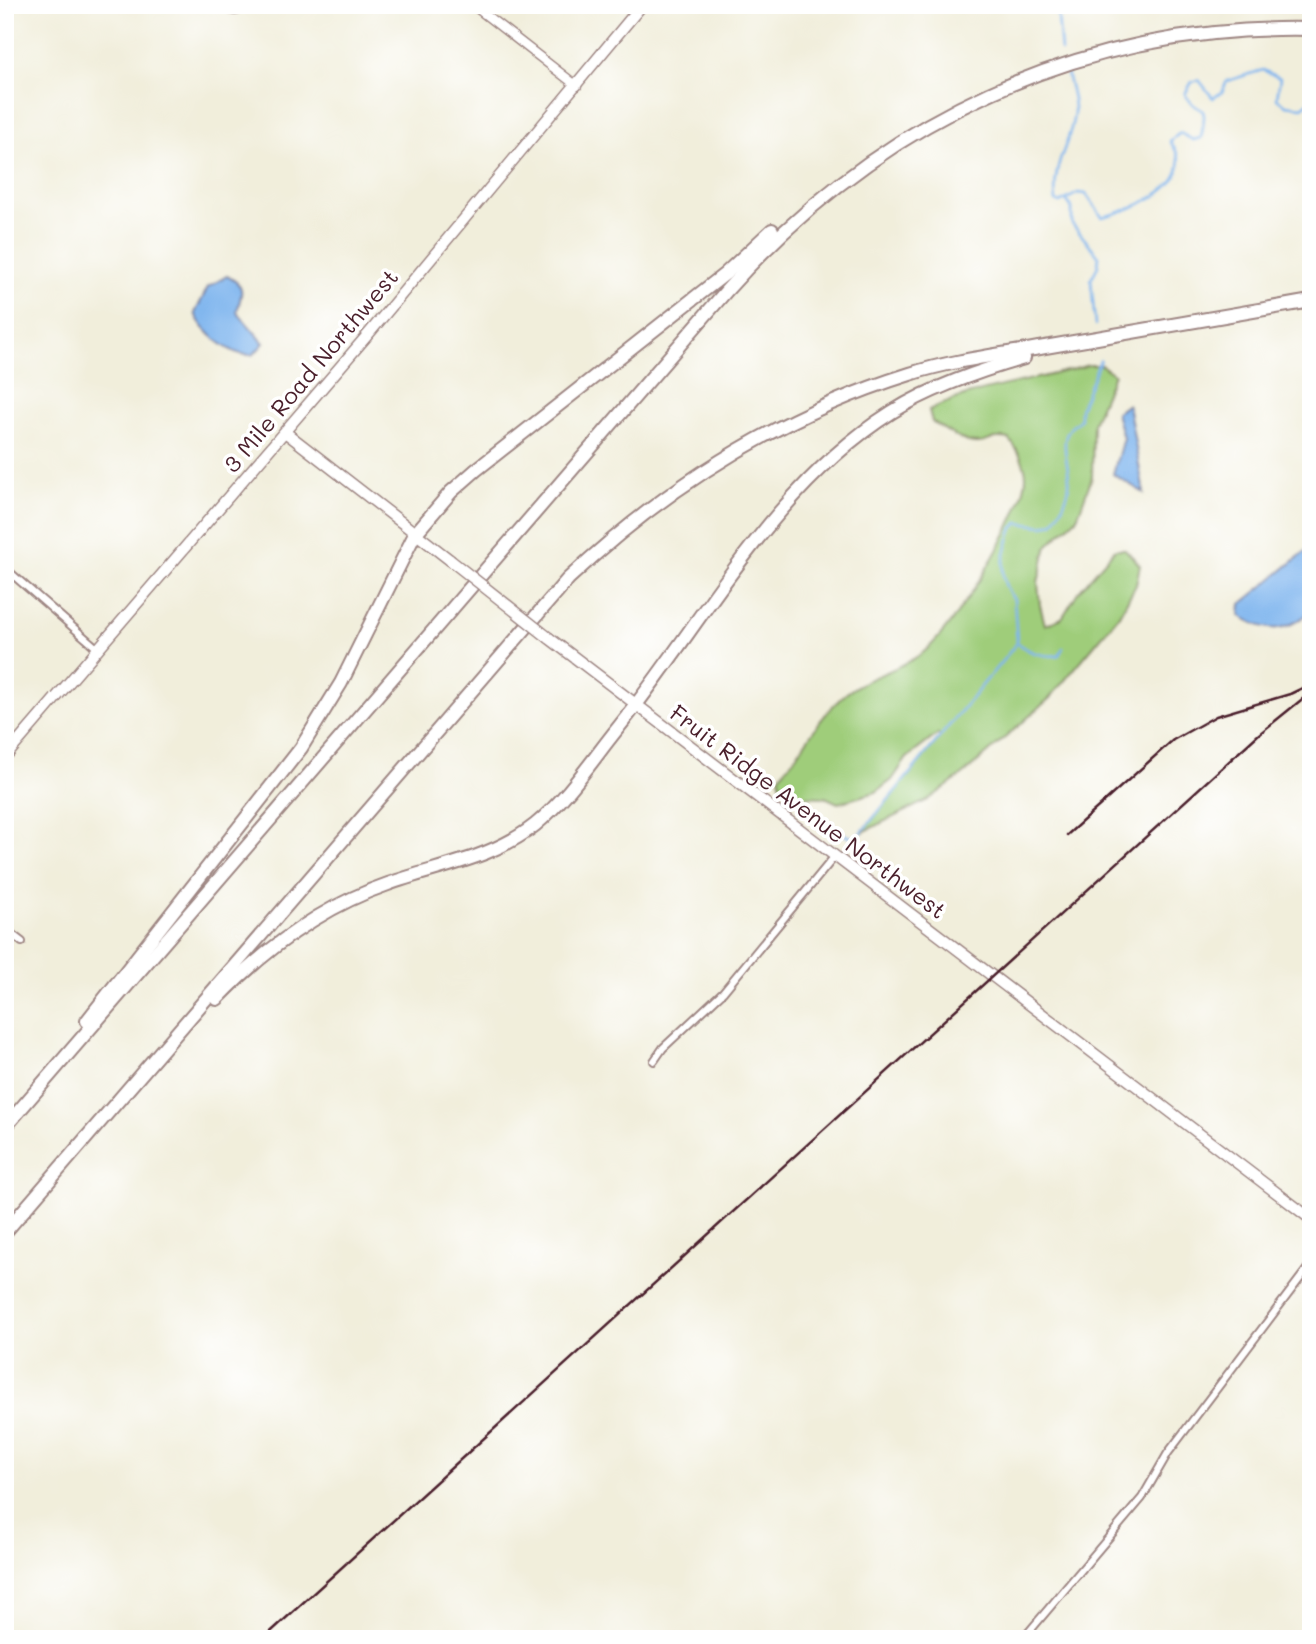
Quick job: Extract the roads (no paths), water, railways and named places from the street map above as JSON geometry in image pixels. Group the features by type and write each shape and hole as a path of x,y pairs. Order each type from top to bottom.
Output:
{"highway":[{"path":"5,1124 301,748 347,672 415,534 451,492 476,470 725,274 787,217 938,118 988,93 1055,67 1113,50 1179,37 1254,29 1311,29"},
{"path":"5,1124 727,290 788,226 838,183"},
{"path":"5,1232 568,579 637,518 701,471 762,434 835,401 912,373 1311,301"},
{"path":"125,1093 239,976 300,927 360,895 496,850 534,826 557,803 636,705 792,500 825,463 861,433 894,411 940,387 1082,341"}],"main road":[{"name":"3 Mile Road Northwest","path":"5,757 285,432 642,5"},
{"name":"Fruit Ridge Avenue Northwest","path":"285,432 636,705 1311,1219"}],"street":[{"path":"207,5 235,11 265,5"},
{"path":"472,5 577,86"},
{"path":"5,568 98,649"},
{"path":"654,1061 668,1044 723,992 835,856"},
{"path":"5,929 22,942"},
{"path":"1023,1639 1142,1498 1168,1452 1311,1264"}],"water":[{"path":"227,276 240,287 237,312 264,343 254,354 237,353 219,342 204,328 195,313 208,287"},
{"path":"1128,404 1144,493 1113,474 1123,438 1116,413"},
{"path":"1311,547 1309,613 1300,620 1276,628 1259,626 1240,616 1241,604"}],"waterway":[{"path":"1057,5 1061,51"},
{"path":"1067,74 1074,113 1056,176 1056,201 1060,203 1078,193 1086,194 1102,217 1148,200 1169,186 1179,167 1177,153 1170,141 1180,133 1193,140 1201,138 1203,112 1190,102 1185,94 1192,82 1199,80 1213,98 1222,92 1227,81 1263,70 1280,78 1277,98 1286,105 1302,107 1311,100"},
{"path":"1067,201 1072,208 1072,224 1099,256 1098,266 1091,279 1095,325"},
{"path":"1063,648 1059,655 1048,656 1031,651 1017,642 1014,599 1005,583 1003,565 1013,528 1018,523 1043,526 1054,522 1062,507 1069,485 1065,439 1072,426 1080,420 1080,409 1100,360"},
{"path":"817,814 845,835 853,838 861,833 1017,643"}],"railway":[{"path":"1067,835 1173,740 1216,716 1290,694 1311,684"},
{"path":"263,1639 1259,734 1311,692"}]}
